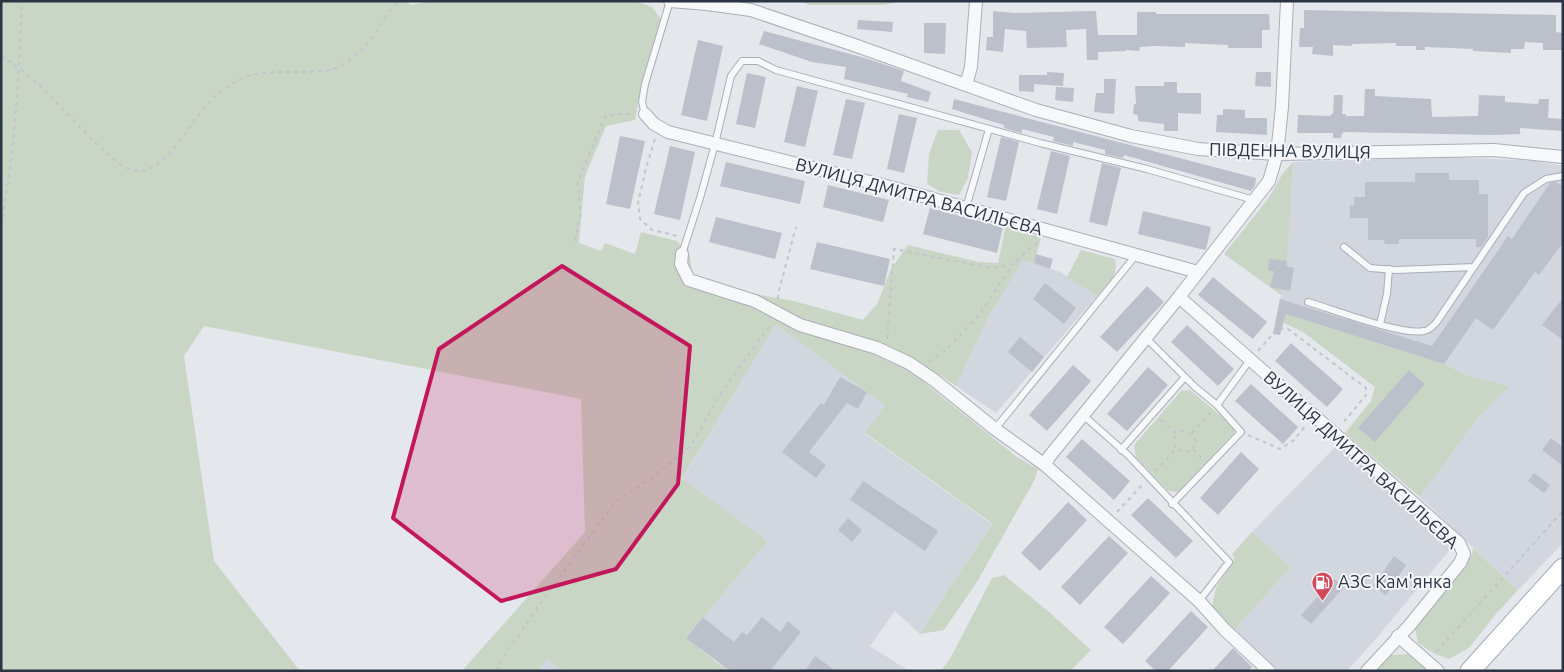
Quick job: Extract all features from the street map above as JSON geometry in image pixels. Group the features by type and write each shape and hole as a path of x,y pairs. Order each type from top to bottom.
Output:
{"main road":[{"path":"1470,671 1563,568"}],"street":[{"name":"ПІВДЕННА ВУЛИЦЯ","path":"670,1 751,10 1036,110 1131,136 1198,149 1277,154 1494,150 1563,157"},
{"path":"966,85 970,67 976,1"},
{"path":"1045,465 1049,457 1082,415 1179,297 1269,182 1277,154 1284,71 1287,1"},
{"name":"ВУЛИЦЯ ДМИТРА ВАСИЛЬЄВА","path":"645,111 654,124 668,132 890,187 1198,272"},
{"path":"682,254 681,264 689,280 755,301 800,325 878,348 934,380 995,429 1045,465 1199,601 1225,630 1269,671"},
{"name":"ВУЛИЦЯ ДМИТРА ВАСИЛЬЄВА","path":"1179,297 1459,543 1464,554 1460,563 1409,626 1367,671"},
{"path":"1398,636 1438,671"}],"lane":[{"path":"645,111 642,102 645,84 670,1"},
{"path":"682,254 715,144 731,76 742,61 758,61 776,70 989,129 1147,169 1254,200"},
{"path":"966,208 989,129"},
{"path":"1308,302 1411,332 1426,331 1436,323 1524,192 1546,179 1563,176"},
{"path":"1344,246 1370,268 1474,267"},
{"path":"995,429 1136,255"},
{"path":"1380,324 1387,294 1389,269"},
{"path":"1145,338 1185,377 1218,405 1242,432 1172,504"},
{"path":"1218,405 1250,360"},
{"path":"1121,450 1185,377"},
{"path":"1082,415 1121,450 1229,562 1199,601"}],"path":[{"path":"1,225 19,68 22,1"},
{"path":"1,56 19,68 43,89 113,159 132,170 145,170 152,168 165,158 207,104 218,94 248,76 264,73 324,71 338,67 366,44 392,7 399,1"},
{"path":"576,241 580,214 578,181 605,117 617,114 632,115 645,111"},
{"path":"659,127 646,168 638,203 640,219 652,230 687,238"},
{"path":"497,671 501,660 535,611 615,502 652,478 691,446 723,390 779,314 778,294 796,227"},
{"path":"916,368 933,360 947,349 978,316 1013,264 1049,231"},
{"path":"887,353 894,249 992,268 1013,264"},
{"path":"1250,360 1278,328 1288,329 1366,388 1366,395 1334,433"},
{"path":"1192,433 1218,405"},
{"path":"1153,413 1175,432"},
{"path":"1242,432 1280,449 1294,440 1314,416"},
{"path":"1175,432 1182,430 1192,433 1196,442 1193,449 1186,452 1176,449"},
{"path":"1175,432 1174,441 1176,449"},
{"path":"1109,521 1176,449"},
{"path":"1193,449 1208,467"},
{"path":"1435,654 1563,511"}],"highlighted area":[{"path":"562,266 690,346 678,484 616,569 501,601 393,518 439,349"}],"shaded area":[{"path":"1444,157 1536,161 1563,166 1563,543 1518,590 1420,497 1477,419 1508,386 1466,375 1444,364 1286,314 1284,323 1276,320 1287,266 1293,162"},
{"path":"1023,259 1060,272 1097,296 996,413 956,386 988,318"},
{"path":"776,323 885,405 865,434 993,525 949,588 920,634 895,611 870,646 909,671 727,671 719,664 732,648 724,642 728,637 703,617 768,541 682,480"},
{"path":"1336,446 1453,546 1347,671 1277,671 1234,630 1291,567 1252,532"},
{"path":"547,659 562,671 538,671"}],"green space":[{"path":"1,1 403,1 412,5 430,1 636,1 652,7 661,19 641,86 635,120 606,126 585,176 579,243 601,251 605,243 635,254 641,232 677,241 690,256 692,274 723,288 794,301 863,320 877,304 891,269 908,245 979,262 998,263 1006,224 1041,238 1034,263 1023,260 988,318 956,386 940,375 925,383 1017,457 1038,469 1034,481 977,582 944,630 920,634 993,524 865,433 885,405 776,324 682,479 768,541 686,637 727,671 562,671 547,659 538,671 462,671 585,532 581,399 204,326 184,356 214,561 300,671 1,671"},
{"path":"800,1 902,1 884,5 809,5"},
{"path":"938,130 959,130 972,152 968,178 959,195 941,192 927,184 929,154"},
{"path":"1293,162 1287,266 1281,295 1224,254 1268,199 1283,173"},
{"path":"1081,250 1115,259 1114,275 1097,296 1067,277"},
{"path":"1286,314 1444,364 1466,375 1509,386 1477,419 1420,497 1345,433 1371,401 1375,387 1303,332 1284,323"},
{"path":"1190,390 1234,427 1234,433 1178,492 1168,491 1136,457 1134,445 1181,391"},
{"path":"1252,532 1291,567 1234,630 1212,607 1216,588 1235,559 1232,554"},
{"path":"1473,548 1518,590 1469,648 1449,659 1435,654 1418,643 1415,628 1472,554"},
{"path":"1004,575 1091,650 1070,671 941,671 950,659 992,578"},
{"path":"1408,654 1426,671 1372,671 1391,655"}],"building":[{"path":"1304,10 1556,15 1556,32 1563,33 1563,50 1543,50 1543,43 1525,42 1524,49 1511,49 1511,53 1425,47 1425,50 1416,50 1416,46 1396,46 1396,43 1352,44 1352,46 1333,45 1333,56 1312,54 1313,47 1299,47 1300,28 1304,28"},
{"path":"993,11 1014,13 1096,11 1098,35 1137,35 1137,12 1156,12 1156,14 1269,14 1270,30 1262,30 1262,48 1228,48 1228,45 1185,43 1185,47 1155,46 1140,47 1139,51 1098,52 1098,60 1087,60 1086,29 1066,30 1067,47 1027,48 1026,31 1005,29 1003,52 986,50 987,37 993,37"},
{"path":"858,20 893,22 892,32 857,29"},
{"path":"924,23 946,23 945,54 924,53"},
{"path":"764,31 865,58 904,71 901,81 931,92 928,102 907,97 908,94 844,79 846,67 812,62 759,44"},
{"path":"698,40 723,46 707,121 681,115"},
{"path":"1047,72 1064,73 1063,86 1034,84 1034,92 1019,91 1019,75 1047,75"},
{"path":"1256,72 1271,72 1271,87 1255,86"},
{"path":"747,73 766,77 755,128 736,124"},
{"path":"1104,79 1116,79 1114,114 1094,112 1096,93 1104,93"},
{"path":"1164,82 1177,82 1177,93 1201,93 1201,114 1178,113 1178,131 1164,131 1164,124 1138,121 1138,115 1133,114 1134,104 1136,104 1135,86 1164,86"},
{"path":"797,86 818,91 805,147 784,142"},
{"path":"1056,87 1074,88 1073,102 1055,100"},
{"path":"1365,89 1375,89 1375,96 1431,99 1432,117 1478,116 1479,95 1505,96 1505,102 1538,104 1539,99 1549,99 1548,118 1563,119 1563,131 1520,128 1520,134 1492,135 1346,132 1342,133 1341,138 1333,138 1333,133 1297,133 1298,115 1331,116 1333,114 1334,95 1343,95 1342,114 1346,114 1346,116 1364,116"},
{"path":"846,99 865,103 852,159 833,155"},
{"path":"954,99 1256,178 1255,186 1251,191 1124,155 1123,158 1105,154 1105,150 1073,142 1073,146 1053,141 1054,137 1022,129 1022,133 1004,128 1004,125 952,109"},
{"path":"1223,109 1245,110 1245,118 1267,118 1267,135 1216,132 1217,115 1223,115"},
{"path":"899,114 917,118 904,173 887,169"},
{"path":"620,136 645,141 630,209 606,204"},
{"path":"1001,137 1019,142 1006,201 987,197"},
{"path":"670,146 695,152 680,220 654,214"},
{"path":"1051,151 1070,156 1057,214 1037,209"},
{"path":"726,162 805,181 800,204 720,186"},
{"path":"1102,163 1121,168 1107,226 1089,222"},
{"path":"1415,173 1449,173 1449,180 1479,180 1479,194 1488,194 1488,237 1481,247 1476,247 1476,239 1399,239 1399,244 1385,244 1384,240 1368,240 1368,218 1350,218 1350,205 1354,205 1354,197 1365,197 1365,182 1415,182"},
{"path":"1556,182 1563,186 1563,243 1539,275 1535,272 1493,330 1476,318 1444,364 1286,314 1280,335 1273,334 1280,299 1432,346 1508,236 1512,239 1550,183"},
{"path":"828,185 889,200 883,222 823,207"},
{"path":"930,208 1003,227 997,253 923,234"},
{"path":"1143,211 1211,227 1206,249 1138,234"},
{"path":"716,217 782,233 775,259 709,242"},
{"path":"817,242 890,259 884,286 810,269"},
{"path":"1036,254 1053,259 1050,269 1034,263"},
{"path":"1269,259 1287,261 1286,266 1294,268 1290,291 1270,287 1274,271 1268,270"},
{"path":"1213,277 1267,322 1253,339 1198,295"},
{"path":"1045,283 1076,308 1064,324 1033,299"},
{"path":"1147,286 1164,302 1117,352 1100,337"},
{"path":"1563,298 1563,340 1542,325"},
{"path":"1187,325 1234,369 1218,386 1171,342"},
{"path":"1020,337 1044,357 1032,372 1008,352"},
{"path":"1291,343 1343,389 1327,407 1275,361"},
{"path":"1073,365 1091,381 1047,431 1029,415"},
{"path":"1148,367 1168,385 1127,431 1107,414"},
{"path":"1409,370 1425,384 1375,442 1358,428"},
{"path":"840,377 867,392 858,409 847,403 809,452 826,465 816,478 782,452 821,403 824,405"},
{"path":"1251,384 1298,427 1283,444 1235,401"},
{"path":"1551,438 1563,447 1563,466 1542,450"},
{"path":"1082,439 1130,481 1114,500 1066,457"},
{"path":"1241,452 1259,469 1218,515 1200,498"},
{"path":"1534,473 1550,485 1544,493 1528,481"},
{"path":"863,481 938,531 925,551 850,500"},
{"path":"1148,498 1193,541 1176,558 1131,515"},
{"path":"1068,502 1087,520 1040,571 1021,553"},
{"path":"848,518 862,530 852,542 838,530"},
{"path":"1109,536 1128,553 1080,605 1061,587"},
{"path":"1394,556 1406,565 1386,595 1373,586"},
{"path":"1151,576 1170,593 1123,644 1104,627"},
{"name":"АЗС Кам'янка","path":"1334,579 1344,587 1311,624 1301,615"},
{"path":"1191,611 1208,627 1168,671 1156,671 1145,661"},
{"path":"703,617 734,642 742,632 747,635 762,617 780,632 788,621 801,632 770,671 730,671 686,638"},
{"path":"1233,648 1252,667 1249,671 1212,671"},
{"path":"815,656 836,671 805,671"}],"place":[{"name":"АЗС Кам'янка","path":"1322,601"}]}
